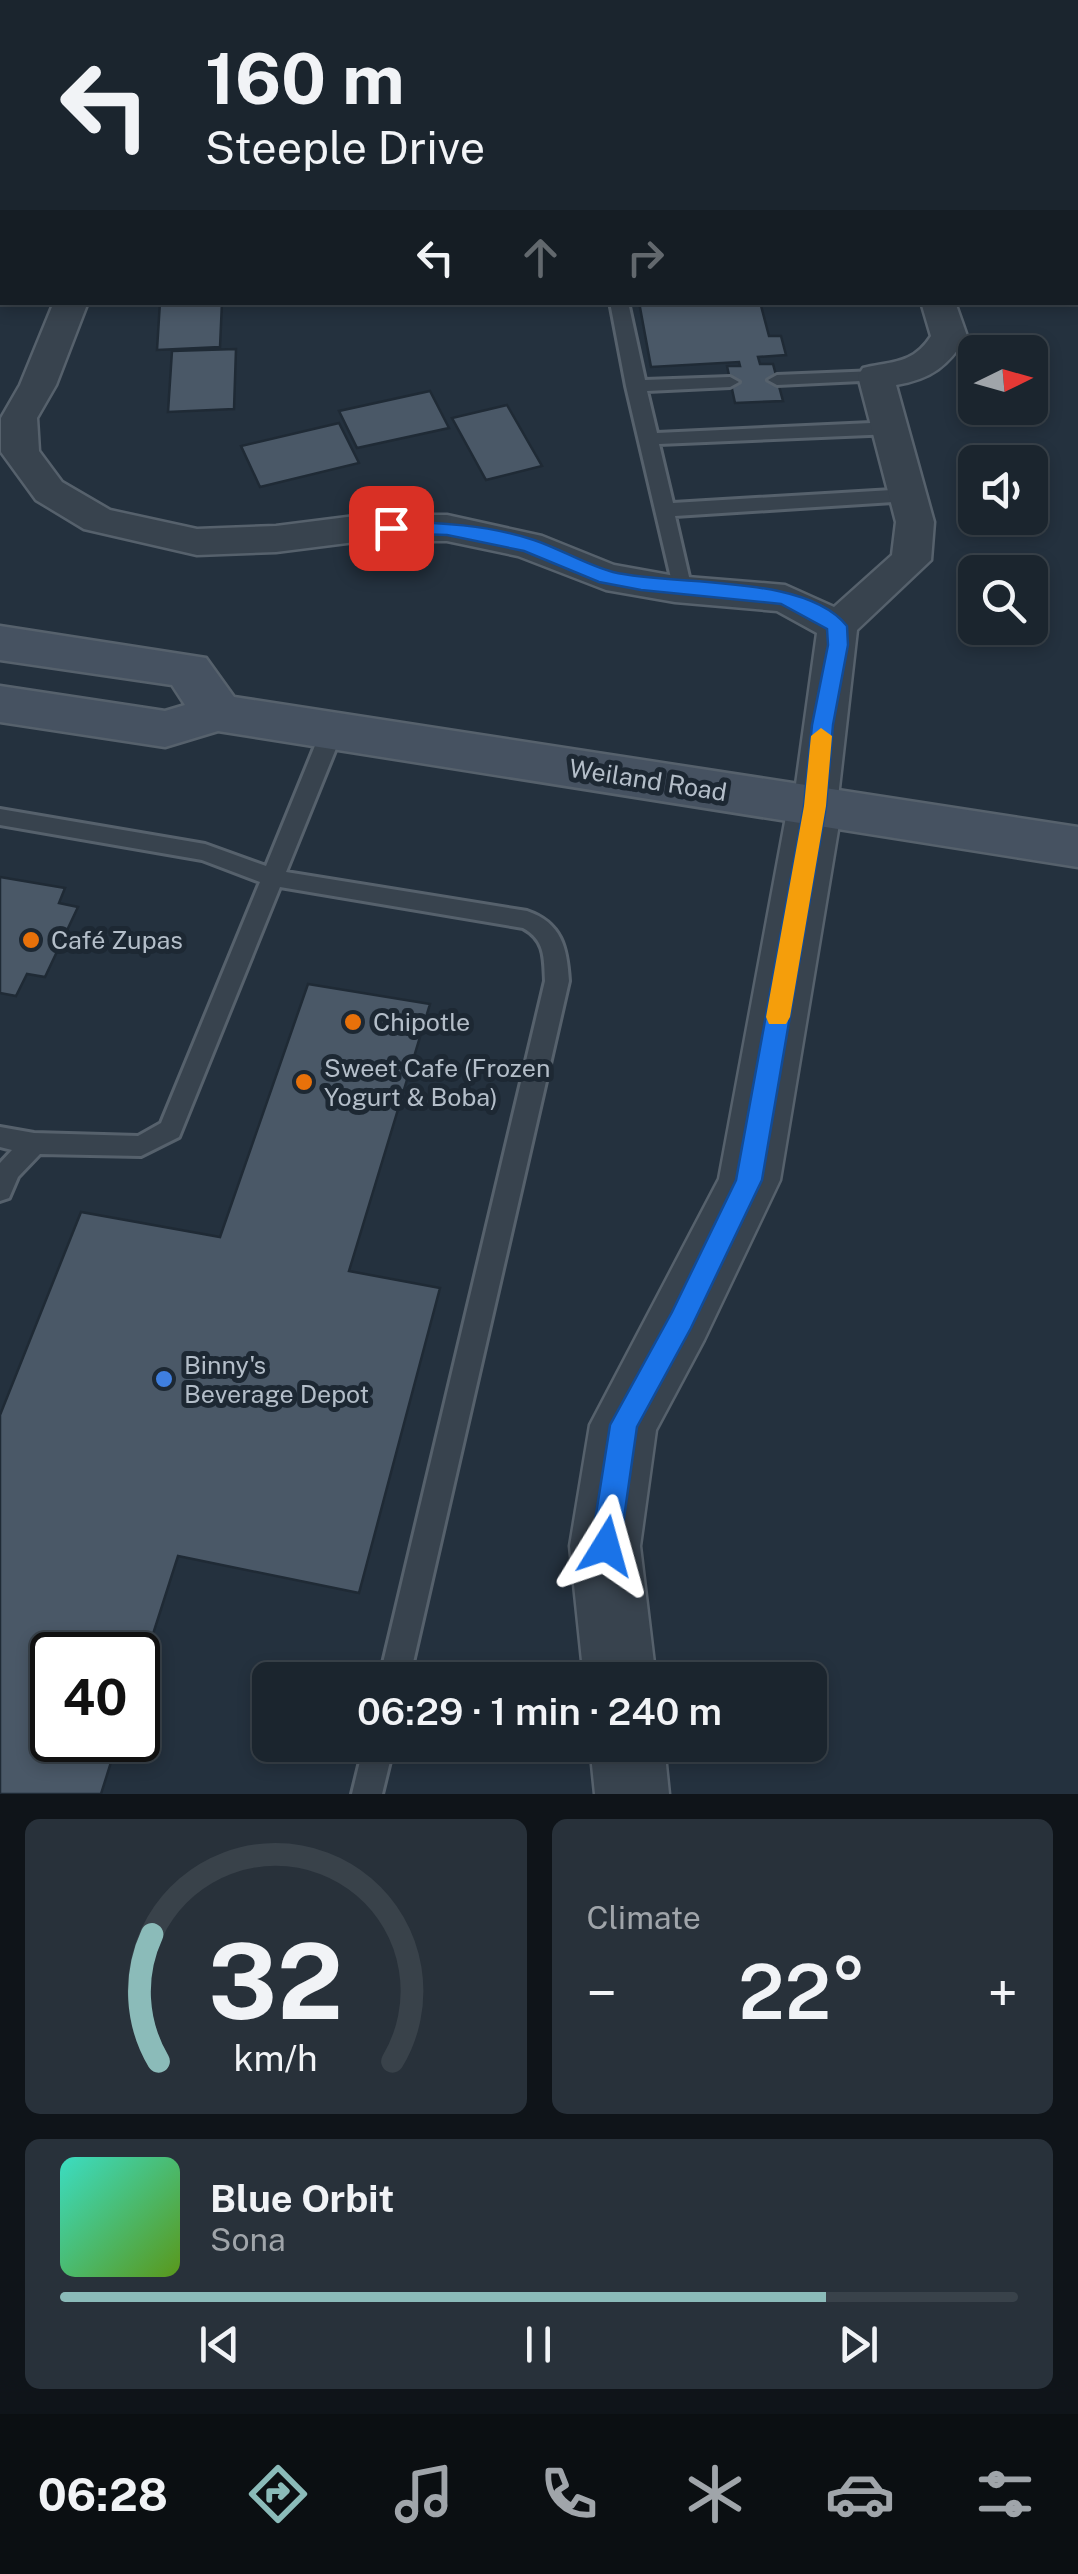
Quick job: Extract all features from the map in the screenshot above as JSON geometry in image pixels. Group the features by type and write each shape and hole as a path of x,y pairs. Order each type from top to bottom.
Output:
{"main road":[{"path":"0,643 188,670 218,713"},
{"name":"Weiland Road","path":"0,704 165,729 218,713 1078,847"}],"street":[{"path":"70,305 38,386 19,418 20,452 49,491 98,520 197,542 276,539 363,528 447,528 528,545 606,577 682,590 785,598 836,626"},
{"path":"836,626 911,560 916,522 876,376 909,374 935,361 949,336 939,305"},
{"path":"618,1662 606,1546 623,1425 682,1320 749,1180 815,806 822,725 838,645 836,626"},
{"path":"629,1762 632,1794"}],"lane":[{"path":"620,305 646,440 682,590"},
{"path":"777,380 876,376"},
{"path":"635,386 730,382"},
{"path":"646,440 893,428"},
{"path":"664,510 909,495"},
{"path":"0,1137 34,1143 141,1146 170,1130 332,731"},
{"path":"0,818 205,852 274,878 527,920 544,927 554,945 557,981 398,1662"},
{"path":"0,1190 8,1171 34,1143"},
{"path":"367,1794 375,1762"}],"building":[{"path":"160,305 222,305 220,347 157,350"},
{"path":"640,305 761,305 769,336 781,336 786,355 758,357 760,364 773,364 783,401 735,403 727,366 740,366 739,362 651,367"},
{"path":"236,349 234,409 168,412 172,351"},
{"path":"430,391 449,428 357,448 339,411"},
{"path":"507,405 542,466 486,480 452,418"},
{"path":"339,423 359,463 260,487 241,446"},
{"name":"Café Zupas","path":"0,877 65,888 59,903 78,907 45,977 27,974 16,996 0,993"},
{"path":"308,984 430,1004 349,1271 440,1288 359,1593 178,1556 154,1632 30,1632 30,1762 111,1762 101,1794 0,1794 0,1415 81,1212 220,1237"}],"slow traffic":[{"path":"778,1017 815,806 821,736"}],"place":[{"name":"Café Zupas","path":"31,940"},
{"name":"Chipotle","path":"353,1022"},
{"name":"Sweet Cafe (Frozen Yogurt & Boba)","path":"304,1082"},
{"name":"Binny's Beverage Depot","path":"164,1379"}],"route":[{"path":"391,528 447,528 528,545 606,577 682,590 785,598 836,626 838,645 822,725 815,806 749,1180 682,1320 623,1425 606,1546"}]}
